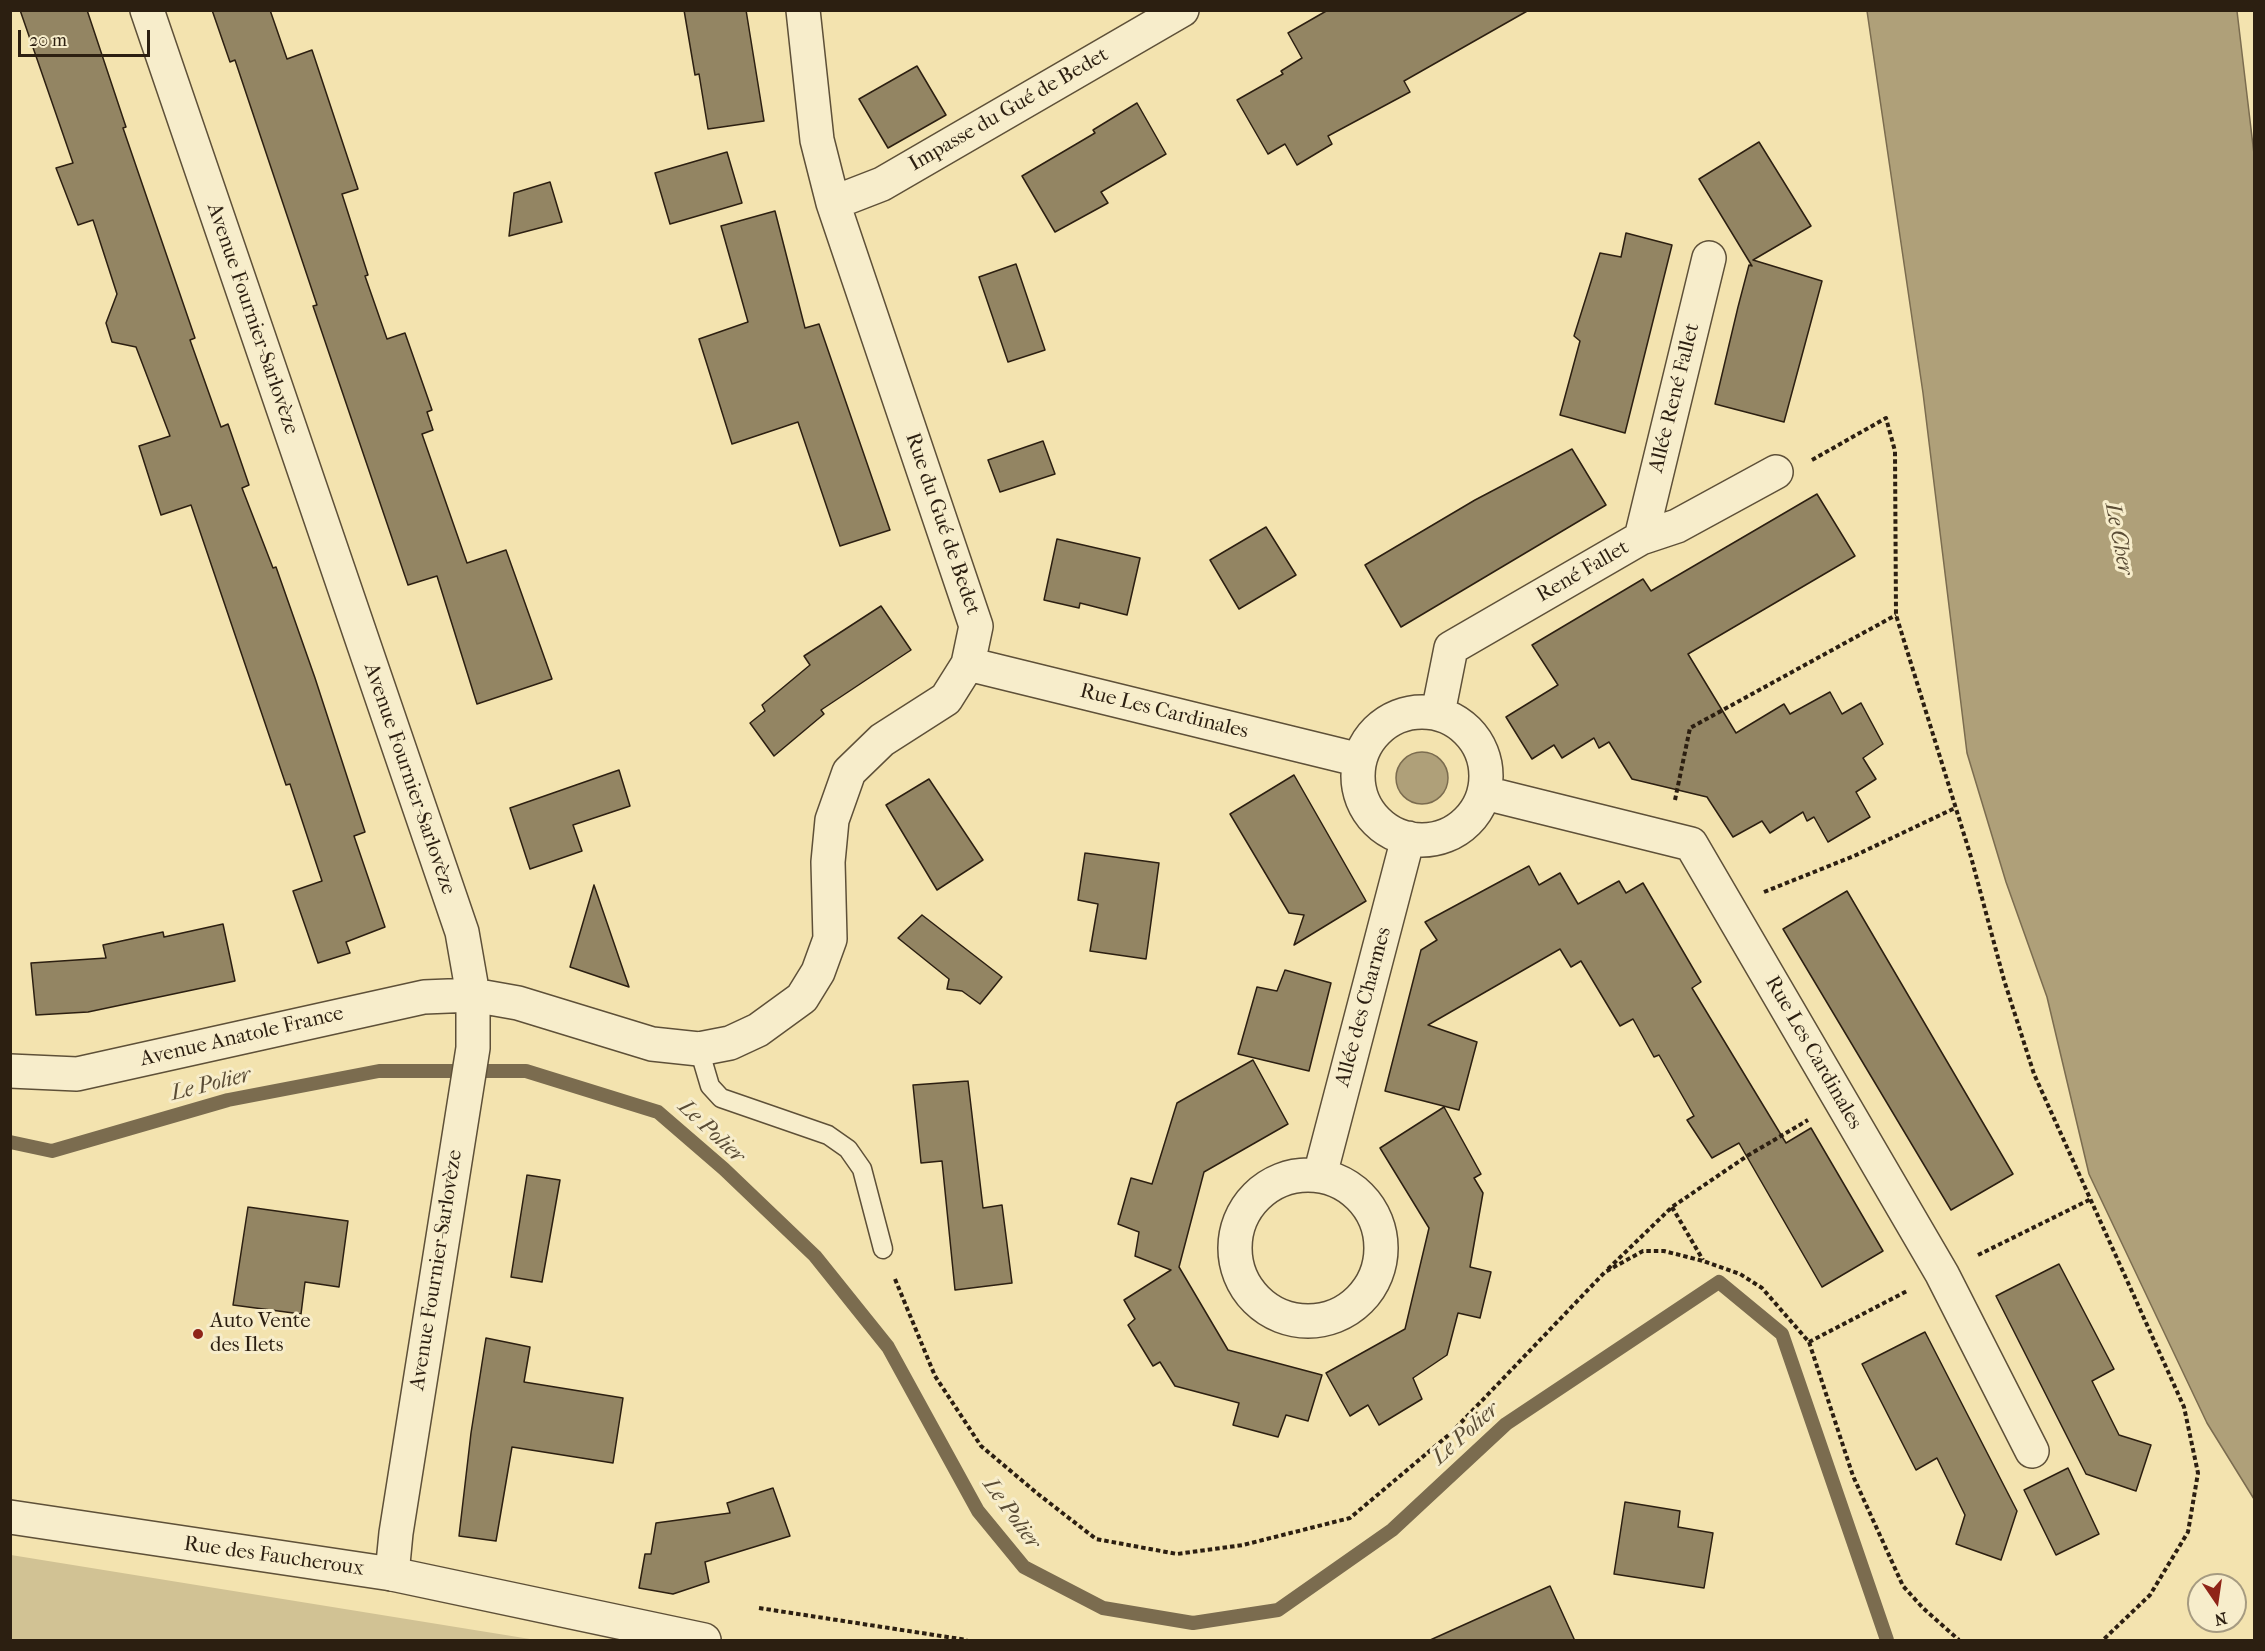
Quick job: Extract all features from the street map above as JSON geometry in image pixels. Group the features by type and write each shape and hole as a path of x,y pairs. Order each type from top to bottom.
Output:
{"street":[{"name":"Avenue Fournier-Sarlovèze","path":"147,10 462,932 473,995 473,1048 396,1533 392,1574"},
{"name":"Rue du Gué de Bedet","path":"473,995 518,1003 652,1044 699,1048 730,1043 758,1030 802,998 818,972 830,939 828,862 832,820 849,772 882,740 946,699 968,664 976,626 974,617 833,203 817,140 803,10"},
{"name":"Impasse du Gué de Bedet","path":"833,203 882,184 1182,10"},
{"name":"Allée René Fallet","path":"1641,538 1709,258"},
{"name":"René Fallet","path":"1438,713 1451,648 1641,538 1677,526 1776,472"},
{"name":"Rue Les Cardinales","path":"968,664 1360,760"},
{"path":"1438,713 1457,721 1472,734 1483,752 1487,772 1485,793 1477,810 1464,826 1437,838 1408,838 1389,831 1373,818 1363,800 1358,780 1360,760 1367,741 1380,726 1408,714 1438,713"},
{"name":"Rue Les Cardinales","path":"1485,793 1691,844 1942,1274 2032,1451"},
{"name":"Allée des Charmes","path":"1320,1176 1408,838"},
{"name":"Avenue Anatole France","path":"10,1071 77,1074 424,997 473,995"},
{"path":"1295,1176 1320,1176 1342,1183 1362,1197 1369,1207 1375,1217 1382,1240 1380,1264 1371,1286 1356,1305 1335,1317 1312,1322 1288,1319 1266,1309 1248,1291 1237,1270 1234,1245 1239,1221 1253,1200 1272,1184 1295,1176"},
{"name":"Rue des Faucheroux","path":"10,1517 392,1574 704,1641"},
{"name":"Rue des Faucheroux","path":"536,1606 604,1641"}],"lane":[{"path":"699,1048 710,1086 721,1098 828,1135 848,1149 862,1169 883,1250"}],"path":[{"path":"1776,472 1799,467 1886,418 1894,451 1896,615 1955,808 2004,980 2034,1074 2184,1407 2198,1473 2188,1532 2151,1595 2103,1641"},
{"path":"1667,839 1690,728 1896,615"},
{"path":"1727,907 1854,856 1955,808"},
{"path":"883,1250 935,1376 981,1446 1038,1494 1096,1539 1177,1554 1243,1545 1350,1518 1450,1433 1605,1272 1672,1207 1747,1156 1841,1100"},
{"path":"1672,1207 1703,1261"},
{"path":"1605,1272 1642,1251 1664,1251 1740,1274 1762,1288 1809,1342 1853,1476 1903,1586 1959,1641"},
{"path":"759,1608 967,1641"}],"shaded area":[{"path":"11,1555 530,1639 532,1640 11,1640"}],"water":[{"name":"Le Cher","path":"1867,11 2237,11 2254,154 2254,1499 2207,1423 2089,1174 2047,997 2006,882 1967,753 1923,393"},
{"path":"1417,752 1427,752 1441,759 1448,778 1441,797 1427,804 1417,804 1407,800 1400,793 1396,783 1396,773 1400,763 1407,756"}],"building":[{"path":"20,10 87,10 126,127 123,128 195,338 190,340 221,427 228,424 249,485 242,488 273,568 276,567 365,832 354,836 385,927 346,942 350,953 318,963 293,891 322,881 290,784 286,785 191,505 161,515 139,446 170,436 136,347 112,342 106,323 117,294 93,220 78,225 56,168 73,163"},
{"path":"212,10 270,10 287,59 312,50 358,189 342,194 368,275 365,276 387,339 405,333 432,410 427,412 433,430 422,434 467,563 506,550 552,679 477,704 437,576 408,585 313,306 317,305 235,60 230,62"},
{"path":"684,10 746,10 764,121 708,129 699,74 695,75"},
{"path":"1328,10 1529,10 1404,81 1410,92 1328,136 1332,144 1297,165 1285,144 1268,154 1237,100 1283,74 1281,71 1302,58 1288,33"},
{"path":"917,66 946,115 888,148 859,99"},
{"path":"1137,103 1166,154 1101,192 1108,203 1055,232 1022,176 1095,133 1093,130"},
{"path":"1759,142 1811,226 1753,260 1822,281 1784,422 1715,404 1749,265 1752,266 1699,179"},
{"path":"727,152 742,203 670,224 655,173"},
{"path":"550,182 562,222 509,236 514,193"},
{"path":"775,211 805,328 819,324 890,530 840,546 798,422 732,444 699,339 748,322 721,226"},
{"path":"1626,233 1672,245 1625,433 1560,415 1580,341 1574,336 1600,253 1621,257"},
{"path":"1016,264 1045,350 1008,362 979,277"},
{"path":"1043,441 1055,474 1000,492 988,460"},
{"path":"1572,449 1606,505 1401,627 1365,565 1475,500"},
{"path":"1817,494 1855,556 1688,654 1736,733 1784,704 1790,714 1830,692 1842,714 1861,703 1883,744 1863,758 1876,779 1856,792 1870,817 1828,842 1814,817 1807,821 1803,812 1770,833 1762,821 1733,837 1707,797 1632,779 1609,742 1599,748 1594,738 1562,758 1554,745 1532,759 1506,717 1558,685 1532,645 1643,579 1651,591"},
{"path":"1266,527 1296,575 1239,609 1210,560"},
{"path":"1057,539 1140,558 1127,615 1080,603 1079,608 1044,600"},
{"path":"881,606 911,650 821,710 824,714 774,756 750,723 765,711 762,705 810,665 804,656"},
{"path":"619,770 630,806 573,825 582,851 530,869 510,808"},
{"path":"1294,775 1366,901 1294,945 1304,915 1289,913 1230,814"},
{"path":"929,779 983,860 937,890 886,805"},
{"path":"1085,853 1159,863 1146,959 1090,951 1098,904 1078,900"},
{"path":"1529,866 1539,885 1560,873 1578,904 1619,881 1626,893 1643,883 1701,982 1692,988 1786,1143 1811,1128 1883,1251 1822,1287 1739,1143 1712,1158 1687,1120 1694,1116 1659,1055 1654,1057 1633,1019 1620,1026 1581,961 1571,967 1560,949 1428,1025 1477,1042 1459,1110 1385,1091 1421,950 1437,940 1425,922"},
{"path":"594,885 629,987 570,967"},
{"path":"1847,891 2013,1174 1951,1210 1783,929"},
{"path":"922,915 1002,977 980,1004 962,991 947,989 949,979 898,938"},
{"path":"223,924 235,981 88,1012 36,1015 31,963 106,958 103,945 163,932 164,937"},
{"path":"1285,970 1331,983 1309,1071 1238,1054 1257,987 1277,991"},
{"path":"1253,1060 1288,1124 1204,1172 1179,1267 1228,1350 1322,1375 1308,1421 1286,1415 1278,1437 1233,1425 1239,1403 1175,1386 1160,1362 1153,1366 1128,1325 1135,1319 1124,1300 1171,1270 1135,1256 1139,1232 1118,1224 1131,1178 1152,1184 1177,1103"},
{"path":"968,1081 983,1208 1002,1205 1012,1283 955,1290 942,1161 921,1163 913,1085"},
{"path":"1444,1107 1481,1174 1474,1178 1483,1193 1470,1267 1491,1272 1480,1318 1458,1313 1447,1355 1413,1378 1422,1399 1379,1425 1368,1405 1350,1416 1326,1373 1405,1329 1429,1228 1380,1148"},
{"path":"527,1175 560,1180 542,1282 511,1277"},
{"path":"248,1207 348,1221 339,1287 305,1282 301,1314 233,1305"},
{"path":"2059,1264 2114,1369 2092,1381 2119,1435 2151,1445 2136,1491 2086,1474 1996,1296"},
{"path":"1925,1332 2017,1511 2001,1560 1956,1544 1965,1515 1937,1458 1916,1470 1862,1364"},
{"path":"486,1338 530,1347 524,1382 623,1398 613,1463 512,1447 496,1541 459,1536 471,1433"},
{"path":"2068,1468 2099,1534 2056,1555 2024,1490"},
{"path":"773,1488 790,1536 705,1562 709,1582 673,1594 639,1588 645,1554 651,1554 656,1523 730,1513 727,1503"},
{"path":"1625,1502 1680,1511 1678,1527 1713,1533 1704,1588 1614,1574"},
{"path":"1550,1586 1575,1641 1428,1641"}],"waterway":[{"name":"Le Polier","path":"10,1142 52,1151 228,1100 379,1071 526,1071 658,1112 724,1169 815,1256 888,1347 978,1511 1024,1567 1103,1608 1193,1623 1278,1610 1392,1530 1506,1424 1719,1282 1782,1334 1887,1640"}],"place":[{"name":"Auto Vente des Ilets","path":"198,1334"}]}
